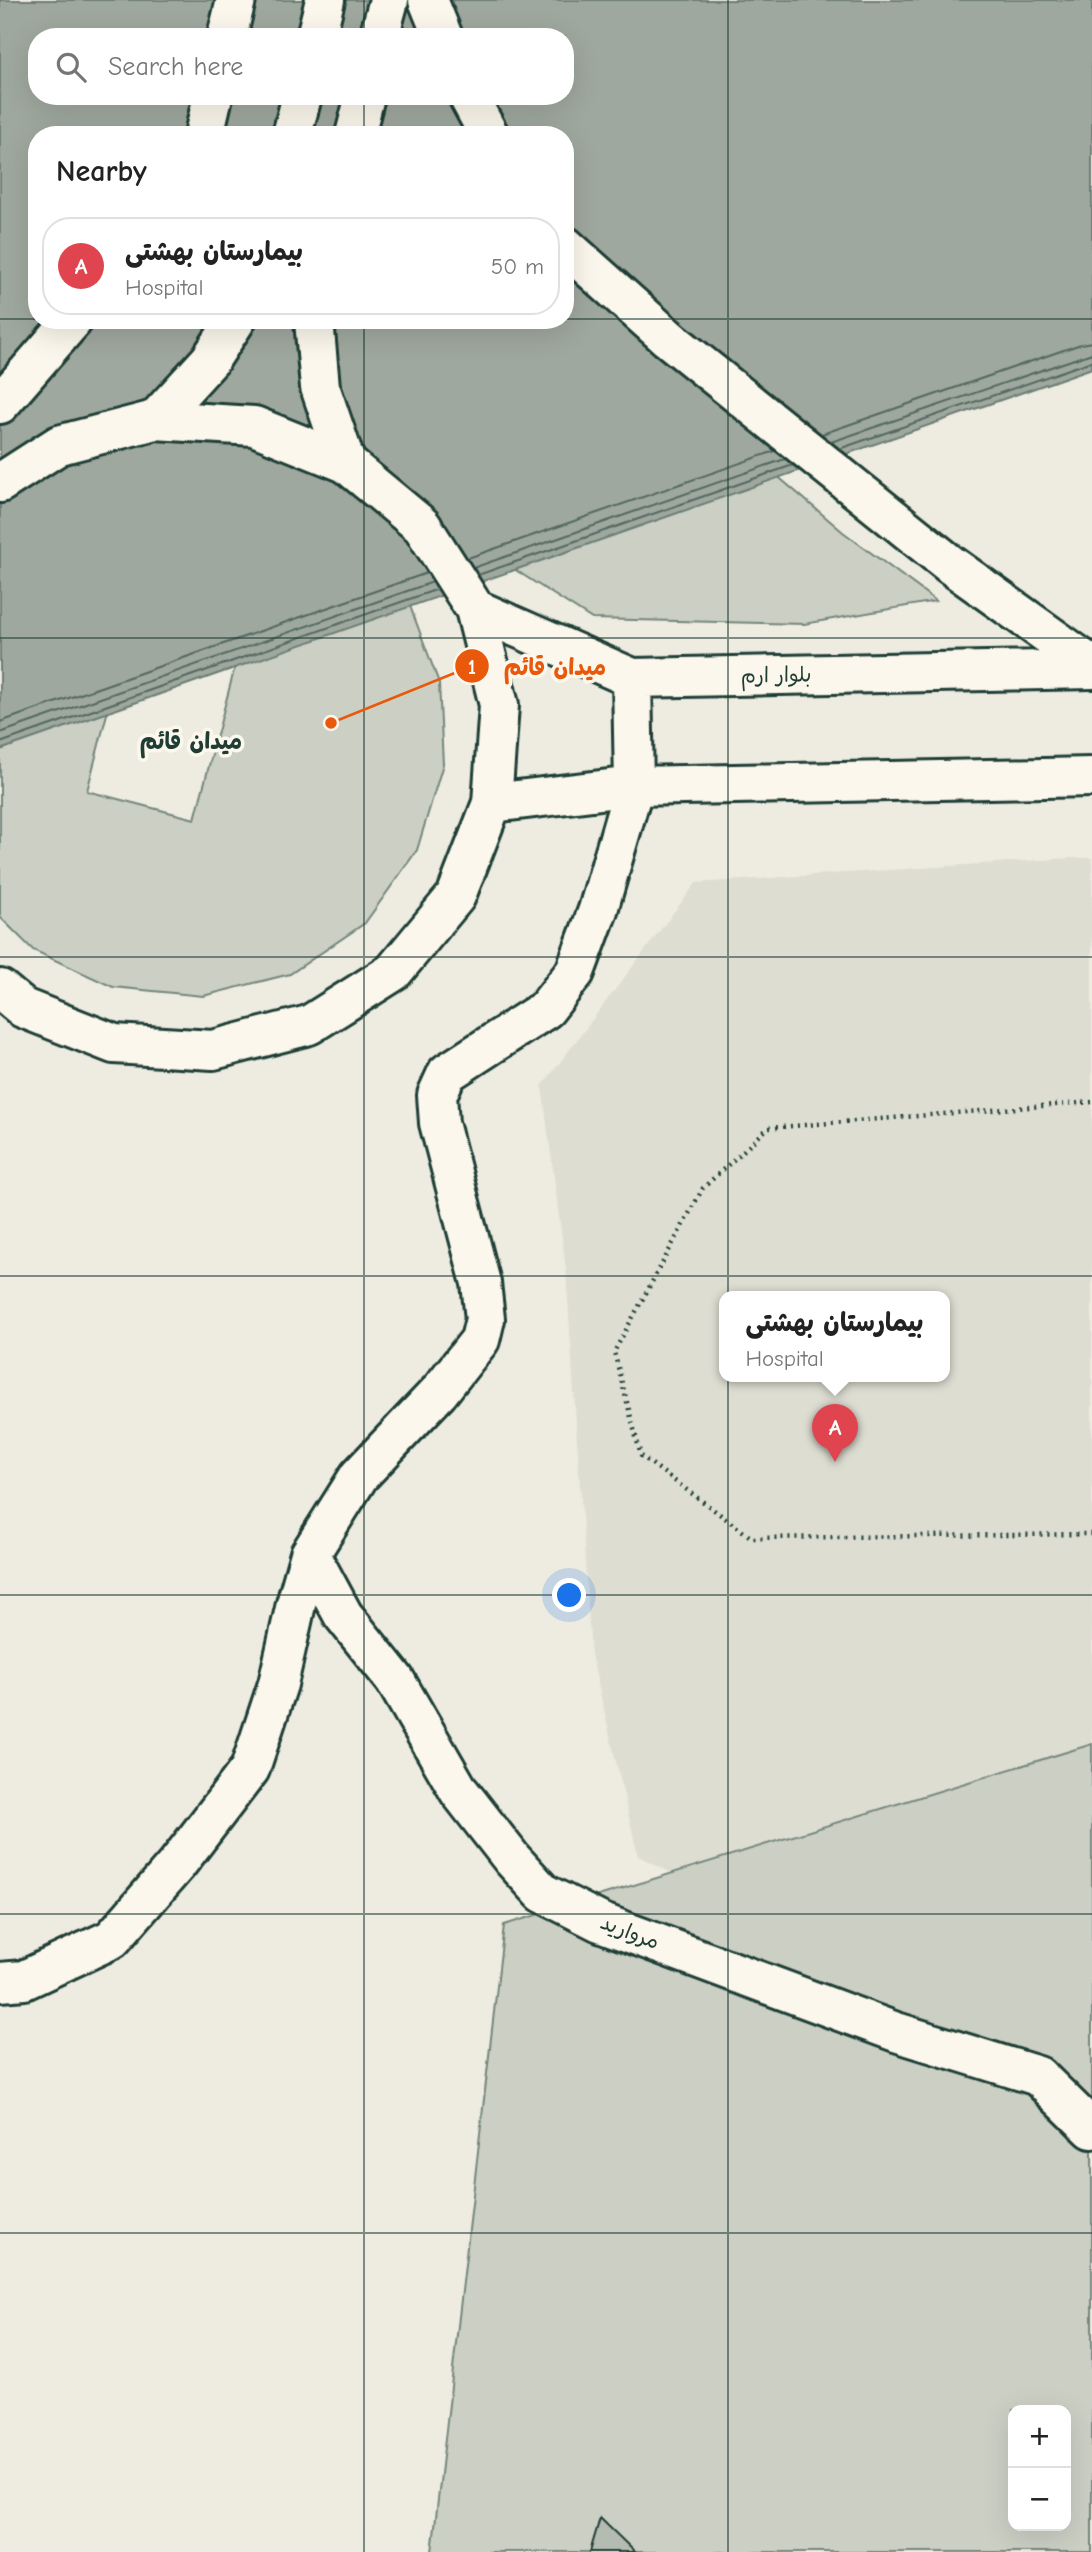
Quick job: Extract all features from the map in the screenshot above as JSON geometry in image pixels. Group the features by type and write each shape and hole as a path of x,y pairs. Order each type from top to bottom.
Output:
{"main road":[{"path":"229,28 236,0"},
{"path":"318,28 325,0"},
{"path":"381,28 388,0"},
{"path":"428,0 439,28"},
{"path":"206,126 211,105"},
{"path":"294,126 300,105"},
{"path":"357,126 363,105"},
{"path":"473,105 483,126"},
{"path":"574,254 668,338 929,547 1092,668"},
{"path":"0,404 65,329"},
{"path":"155,420 211,360 230,329"},
{"path":"315,329 320,387 346,463"},
{"path":"0,482 60,445 155,420 254,426 346,463 422,526 475,609 499,705 492,803 456,895 393,972 309,1026 213,1050 114,1044 8,1000"},
{"name":"بلوار ارم","path":"475,609 632,678 1092,668"},
{"path":"0,1982 24,1980 112,1939 178,1863 250,1769 278,1684 310,1554 359,1476 439,1392 480,1340 485,1319 481,1283 439,1123 437,1095 447,1073 546,1009 575,972 598,910 634,786 632,678"},
{"path":"492,803 634,786 1092,778"},
{"name":"مروارید","path":"310,1554 343,1615 395,1680 458,1791 543,1893 600,1922 896,2032 1038,2076 1092,2129"}],"path":[{"path":"1092,1102 768,1128 703,1188 614,1352 641,1456 752,1538 1092,1534"}],"shaded area":[{"path":"574,321 599,324 843,532 936,601 804,624 592,619 517,571 383,414 548,329 574,329"},
{"name":"میدان قائم","path":"213,477 292,498 360,543 410,606 439,683 443,764 417,850 365,923 290,974 203,996 113,987 33,950 0,917 0,553 55,509 132,480","holes":["164,494 273,522 195,819 87,791"]},
{"path":"1092,858 1092,2084 638,1856 591,1654 566,1269 542,1086 696,883"},
{"path":"1092,1744 1092,2552 432,2552 504,1925"}],"water":[{"path":"0,0 1092,0 1092,368 0,750"}],"building":[{"path":"600,2518 635,2552 590,2552"}],"place":[{"name":"میدان قائم","path":"331,723"},
{"name":"بیمارستان بهشتی","path":"835,1462"}],"district":[{"name":"میدان قائم","path":"191,741"}]}
